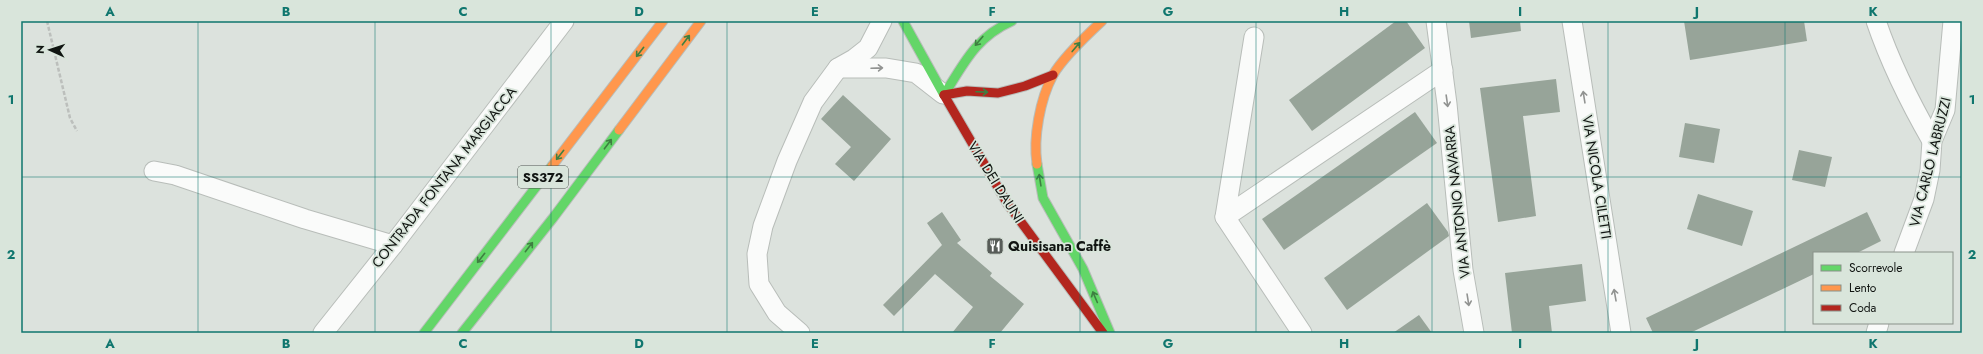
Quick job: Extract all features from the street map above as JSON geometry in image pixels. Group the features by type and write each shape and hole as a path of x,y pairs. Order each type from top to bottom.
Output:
{"main road":[{"name":"SS372","path":"424,333 663,21"},
{"name":"SS372","path":"462,333 552,218 701,21"},
{"name":"VIA DEI DAUNI","path":"903,21 1007,203 1103,333"},
{"path":"944,95 970,52 983,37 997,26 1012,21"},
{"path":"1102,21 1084,38 1053,74 1039,114 1036,156 1043,198 1083,269 1110,333"},
{"path":"944,95 966,91 998,92 1025,86 1053,74"}],"street":[{"name":"CONTRADA FONTANA MARGIACCA","path":"323,333 393,245 564,21"},
{"path":"800,333 776,313 760,284 757,254 763,226 787,161 812,102 838,68 854,59 868,48 882,21"},
{"name":"VIA ANTONIO NAVARRA","path":"1436,21 1453,153 1463,270 1474,333"},
{"name":"VIA NICOLA CILETTI","path":"1572,21 1621,333"},
{"path":"1876,21 1888,55 1904,92 1932,141"},
{"name":"VIA CARLO LABRUZZI","path":"1904,252 1924,199 1930,170 1932,141 1945,110 1953,21"},
{"path":"1254,37 1225,217 1302,333"},
{"path":"838,68 886,68 916,73 944,95"},
{"path":"1225,217 1442,70"},
{"path":"154,171 182,177 305,219 393,245"}],"path":[{"path":"47,21 70,118 77,132"}],"building":[{"path":"1396,21 1406,21 1425,48 1312,131 1289,100"},
{"path":"1469,21 1520,21 1521,31 1471,38"},
{"path":"1684,21 1804,21 1807,41 1690,60"},
{"path":"1556,79 1560,112 1523,116 1536,216 1498,222 1480,88"},
{"path":"843,95 891,139 854,181 835,164 851,147 821,119"},
{"path":"1415,112 1437,143 1284,250 1262,219"},
{"path":"1685,123 1720,129 1714,163 1679,157"},
{"path":"1799,150 1832,157 1825,187 1792,180"},
{"path":"1698,194 1753,211 1742,246 1687,229"},
{"path":"1427,203 1448,232 1449,236 1347,310 1324,278"},
{"path":"942,212 961,240 957,243 992,273 990,276 1024,304 1000,333 952,333 973,307 935,274 894,316 883,305 942,245 927,223"},
{"path":"1867,212 1881,241 1859,252 1813,252 1813,274 1690,333 1653,333 1646,318"},
{"path":"1582,264 1586,301 1549,306 1552,333 1512,333 1505,273"},
{"path":"1419,315 1432,333 1393,333"}],"traffic: fast":[{"path":"903,21 944,95"},
{"path":"944,95 965,62 980,43 1000,27 1012,21"},
{"path":"462,333 553,218 619,130"},
{"path":"1037,164 1043,198 1083,269 1110,333"},
{"path":"424,333 552,166"}],"traffic: slow":[{"path":"552,166 663,21"},
{"path":"619,130 701,21"},
{"path":"1037,164 1037,131 1041,107 1048,85 1062,62 1102,21"}],"traffic: jam":[{"path":"944,95 967,91 998,93 1025,86 1053,75"},
{"path":"944,95 1007,203 1103,333"}],"place":[{"name":"Quisisana Caffè","path":"995,246"}]}
